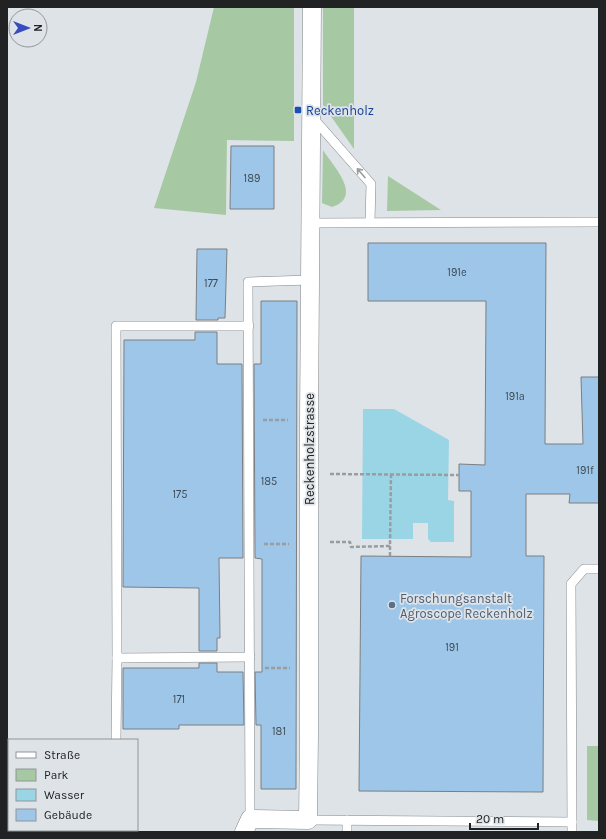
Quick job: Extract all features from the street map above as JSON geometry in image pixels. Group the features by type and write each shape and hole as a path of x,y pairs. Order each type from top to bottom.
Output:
{"street":[{"name":"Reckenholzstrasse","path":"308,820 312,7"},
{"path":"247,825 308,820"}],"lane":[{"path":"312,116 371,184 370,222"},
{"path":"311,223 599,222"},
{"path":"247,825 250,669 248,282 310,280"},
{"path":"116,739 116,326 248,326"},
{"path":"572,832 571,584 584,570 599,569"},
{"path":"117,658 250,657"},
{"path":"308,820 572,822"},
{"path":"347,820 348,832"}],"path":[{"path":"249,420 309,420"},
{"path":"309,474 459,475"},
{"path":"390,556 391,474"},
{"path":"249,544 350,542 351,547 390,546"},
{"path":"250,669 309,668"}],"green space":[{"path":"214,7 294,7 294,141 227,140 226,215 154,208 196,82"},
{"path":"323,7 354,7 354,149 323,105"},
{"path":"323,150 339,172 346,189 346,196 341,202 332,207 322,203"},
{"path":"388,176 441,210 387,211"},
{"path":"587,746 599,746 599,821 587,820"}],"water":[{"path":"363,409 394,409 449,440 448,500 454,501 454,542 431,542 428,539 428,523 413,523 413,539 362,539"}],"building":[{"path":"231,146 274,146 274,209 230,209"},
{"path":"368,243 546,243 545,444 583,444 581,377 599,377 599,503 569,503 570,494 526,494 526,556 544,556 543,792 359,791 361,556 471,557 471,491 459,491 459,464 485,465 486,301 368,301"},
{"path":"197,249 227,249 225,318 218,318 218,320 196,320"},
{"path":"261,301 297,301 296,789 261,789 261,725 256,725 255,672 262,672 262,559 255,558 254,364 261,364"},
{"path":"195,332 217,332 217,364 242,364 243,558 219,558 220,638 217,638 217,651 199,651 199,588 123,587 124,340 195,340"},
{"path":"199,663 217,663 217,672 243,672 244,725 179,725 179,729 123,729 123,668 199,668"}],"place":[{"name":"Reckenholz","path":"298,110"},
{"name":"Forschungsanstalt Agroscope Reckenholz","path":"392,605"}]}
